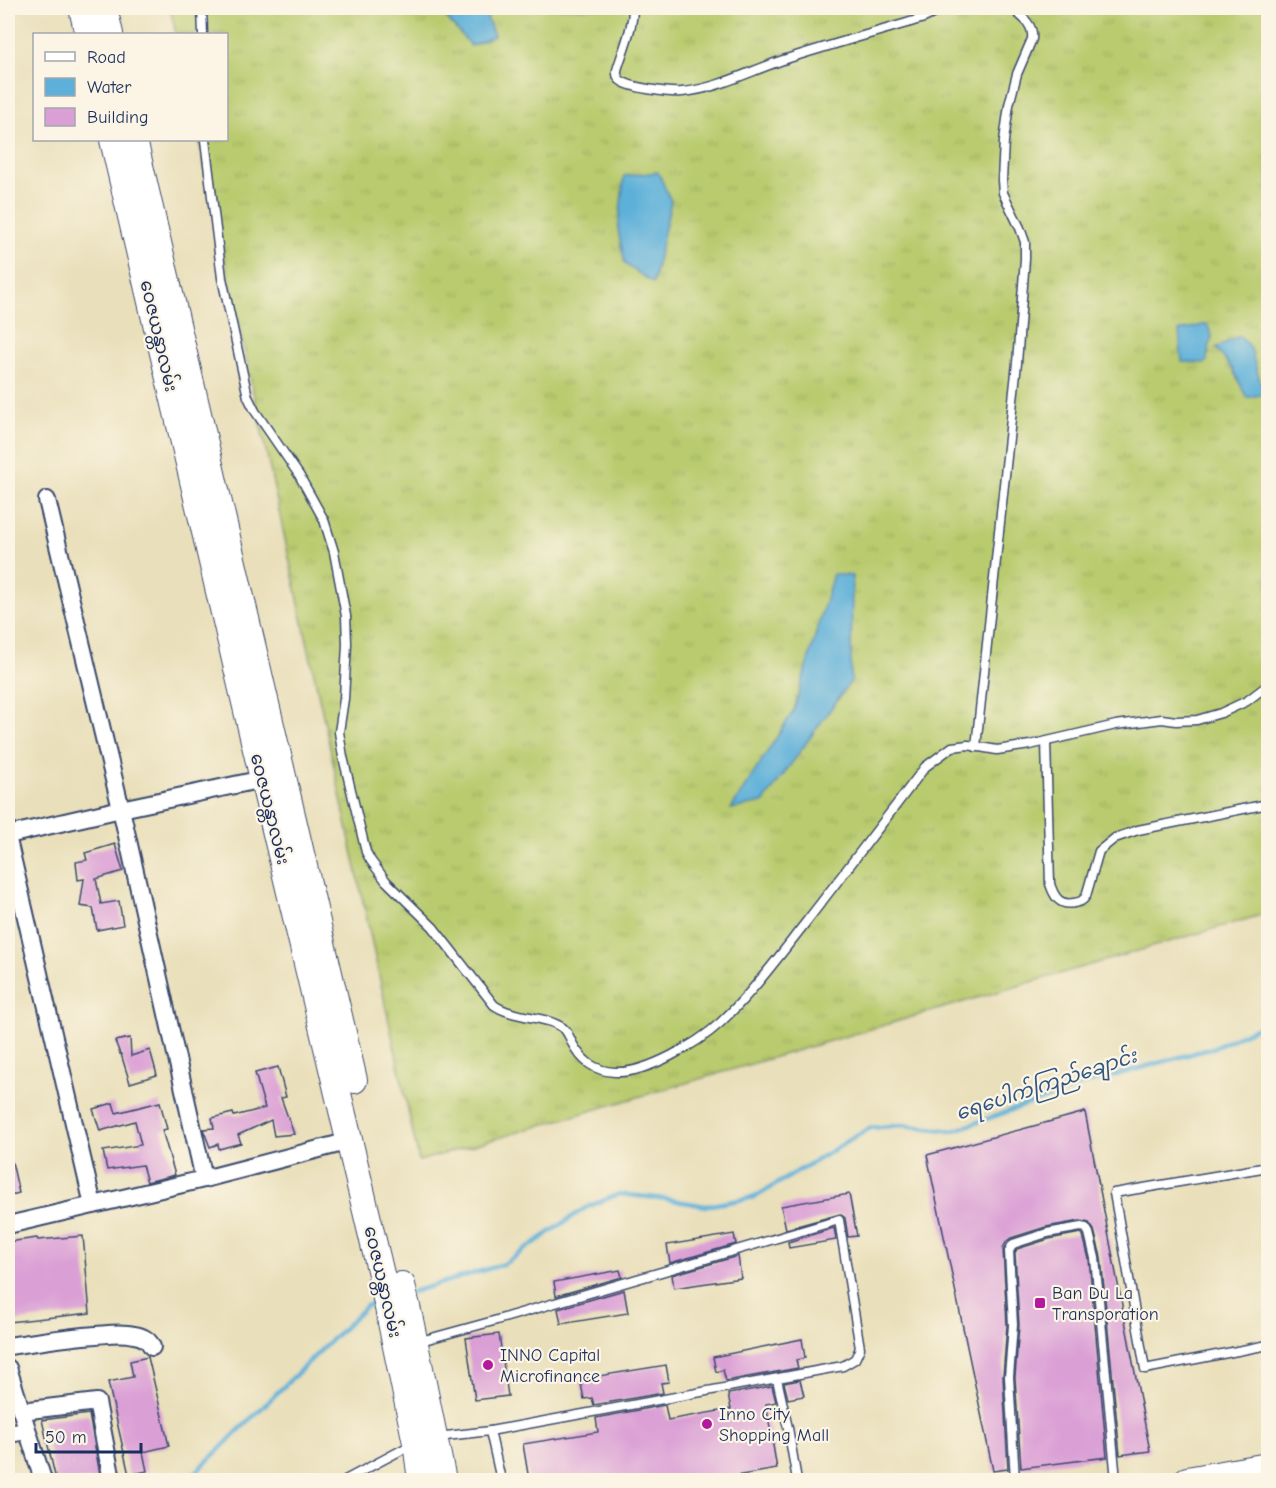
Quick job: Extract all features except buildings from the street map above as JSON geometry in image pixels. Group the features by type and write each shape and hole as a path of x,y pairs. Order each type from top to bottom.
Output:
{"main road":[{"path":"82,8 88,33"},
{"path":"104,8 110,33"},
{"name":"ဝေဇယန္တာလမ်း","path":"113,141 262,779 350,1141 389,1271"},
{"name":"ဝေဇယန္တာလမ်း","path":"134,141 404,1334 425,1440 443,1480"},
{"name":"ဝေဇယန္တာလမ်း","path":"421,1480 425,1440"},
{"path":"1187,1480 1262,1469"}],"street":[{"path":"47,500 121,809 204,1179"},
{"path":"8,835 262,779"},
{"path":"8,840 93,1205"},
{"path":"8,1224 204,1179 350,1141"},
{"path":"8,1346 117,1333 141,1337 152,1347"},
{"path":"8,1368 43,1480"},
{"path":"21,1412 97,1402 112,1480"},
{"path":"8,1434 27,1431"}],"lane":[{"path":"202,8 203,33"},
{"path":"633,8 630,28 617,70 618,77 621,81 634,86 680,92 706,87 781,61 924,18 945,8"},
{"path":"976,747 1025,259 1025,242 1003,193 1002,180 1009,105 1017,74 1032,39 1032,32 1026,20 1011,8"},
{"path":"205,141 222,278 248,398 300,475 324,520 334,552 346,625 340,743 366,852 386,881 434,927 494,1005 504,1011 561,1026 582,1059 594,1066 616,1072 647,1066 687,1048 719,1024 745,998 858,856 925,767 952,747 968,745 997,750 1046,742 1116,725 1162,719 1197,720 1221,713 1247,701 1269,685"},
{"path":"1046,742 1050,884 1054,895 1065,904 1081,902 1084,899 1100,851 1115,838 1137,830 1269,804"},
{"path":"1269,1167 1114,1192 1145,1369 1269,1345"},
{"path":"345,1480 425,1440 490,1431 843,1366 855,1359 860,1348 839,1220 490,1322 404,1334"},
{"path":"1015,1480 1009,1377 1013,1325 1009,1251 1012,1244 1047,1233 1081,1227 1086,1228 1089,1233 1095,1258 1116,1480"},
{"path":"777,1378 797,1480"},
{"path":"490,1431 501,1480"}],"green space":[{"path":"170,8 438,8 471,46 494,35 483,8 1268,8 1268,913 419,1161 199,141 228,141 228,33 176,33","holes":["1217,349 1263,394 1247,398 1233,370","833,575 851,681 732,809 794,710"]}],"water":[{"path":"438,8 483,8 494,36 471,46"},
{"path":"658,172 671,201 653,283 625,264 618,230 624,176"},
{"path":"1207,324 1212,336 1206,363 1182,362 1179,331"},
{"path":"1239,336 1250,347 1264,394 1247,398 1233,370 1216,348"},
{"path":"833,574 852,576 851,681 763,803 731,809 794,710"}],"waterway":[{"name":"ရေပေါက်ကြည်ချောင်း","path":"412,1292 504,1264 585,1208 619,1194 706,1206 755,1197 870,1128 902,1125 953,1131 1091,1082 1216,1047 1268,1022"},
{"name":"ရေပေါက်ကြည်ချောင်း","path":"188,1480 366,1306 378,1302"}],"place":[{"name":"Ban Du La Transporation","path":"1040,1303"},
{"name":"INNO Capital Microfinance","path":"488,1365"},
{"name":"Inno City Shopping Mall","path":"707,1424"}]}
